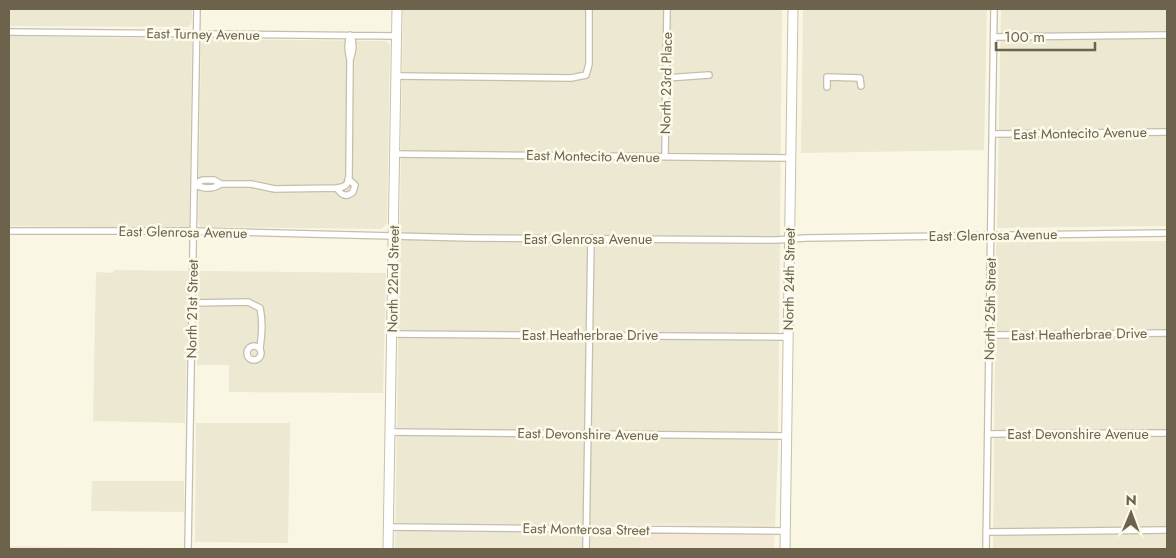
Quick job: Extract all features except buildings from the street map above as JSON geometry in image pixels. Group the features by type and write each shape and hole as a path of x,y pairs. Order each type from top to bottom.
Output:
{"street":[{"name":"North 21st Street","path":"188,549 197,9"},
{"name":"North 22nd Street","path":"388,549 397,9"},
{"path":"396,76 572,78 586,75 589,64 589,9"},
{"name":"North 23rd Place","path":"664,157 667,9"},
{"name":"North 24th Street","path":"785,549 793,9"},
{"name":"North 25th Street","path":"986,549 994,9"},
{"name":"East Turney Avenue","path":"9,32 396,36"},
{"path":"194,184 203,180 214,180 221,184 251,184 275,189 337,188 346,186 348,179 350,60 354,44 350,35"},
{"path":"994,37 1167,35"},
{"path":"666,78 709,75"},
{"path":"826,87 826,77 860,78 861,86"},
{"name":"East Montecito Avenue","path":"993,134 1167,132"},
{"name":"East Montecito Avenue","path":"395,154 791,158"},
{"path":"337,188 341,194 345,196 350,195 353,192 354,185 348,179"},
{"name":"East Glenrosa Avenue","path":"9,230 194,231 422,237 790,240 816,238 1167,233"},
{"path":"586,549 591,238"},
{"path":"192,303 248,302 255,304 260,308 261,313 262,339 260,348"},
{"name":"East Heatherbrae Drive","path":"990,335 1167,333"},
{"name":"East Heatherbrae Drive","path":"392,334 788,337"},
{"name":"East Devonshire Avenue","path":"389,432 786,436"},
{"name":"East Devonshire Avenue","path":"988,434 1167,433"},
{"name":"East Monterosa Street","path":"388,527 785,531"},
{"path":"986,532 1167,530"}],"shaded area":[{"path":"9,9 192,9 192,20 188,27 12,26 9,25"},
{"path":"403,9 782,9 778,449 775,524 641,523 641,549 395,549"},
{"path":"803,9 987,9 984,150 801,153"},
{"path":"1001,9 1167,9 1167,226 997,228"},
{"path":"9,36 192,39 189,228 9,226"},
{"path":"207,39 386,41 390,45 387,223 384,227 381,229 200,227 198,220 201,44"},
{"path":"1167,241 1167,549 993,549 996,242"},
{"path":"114,270 188,271 185,423 93,421 96,272 113,273"},
{"path":"198,271 386,273 383,393 229,392 229,365 197,365"},
{"path":"196,423 290,423 288,543 195,542"},
{"path":"92,481 184,481 184,512 91,511"},
{"path":"641,523 775,524 774,549 641,549"},
{"path":"9,546 248,549 9,549"}]}
